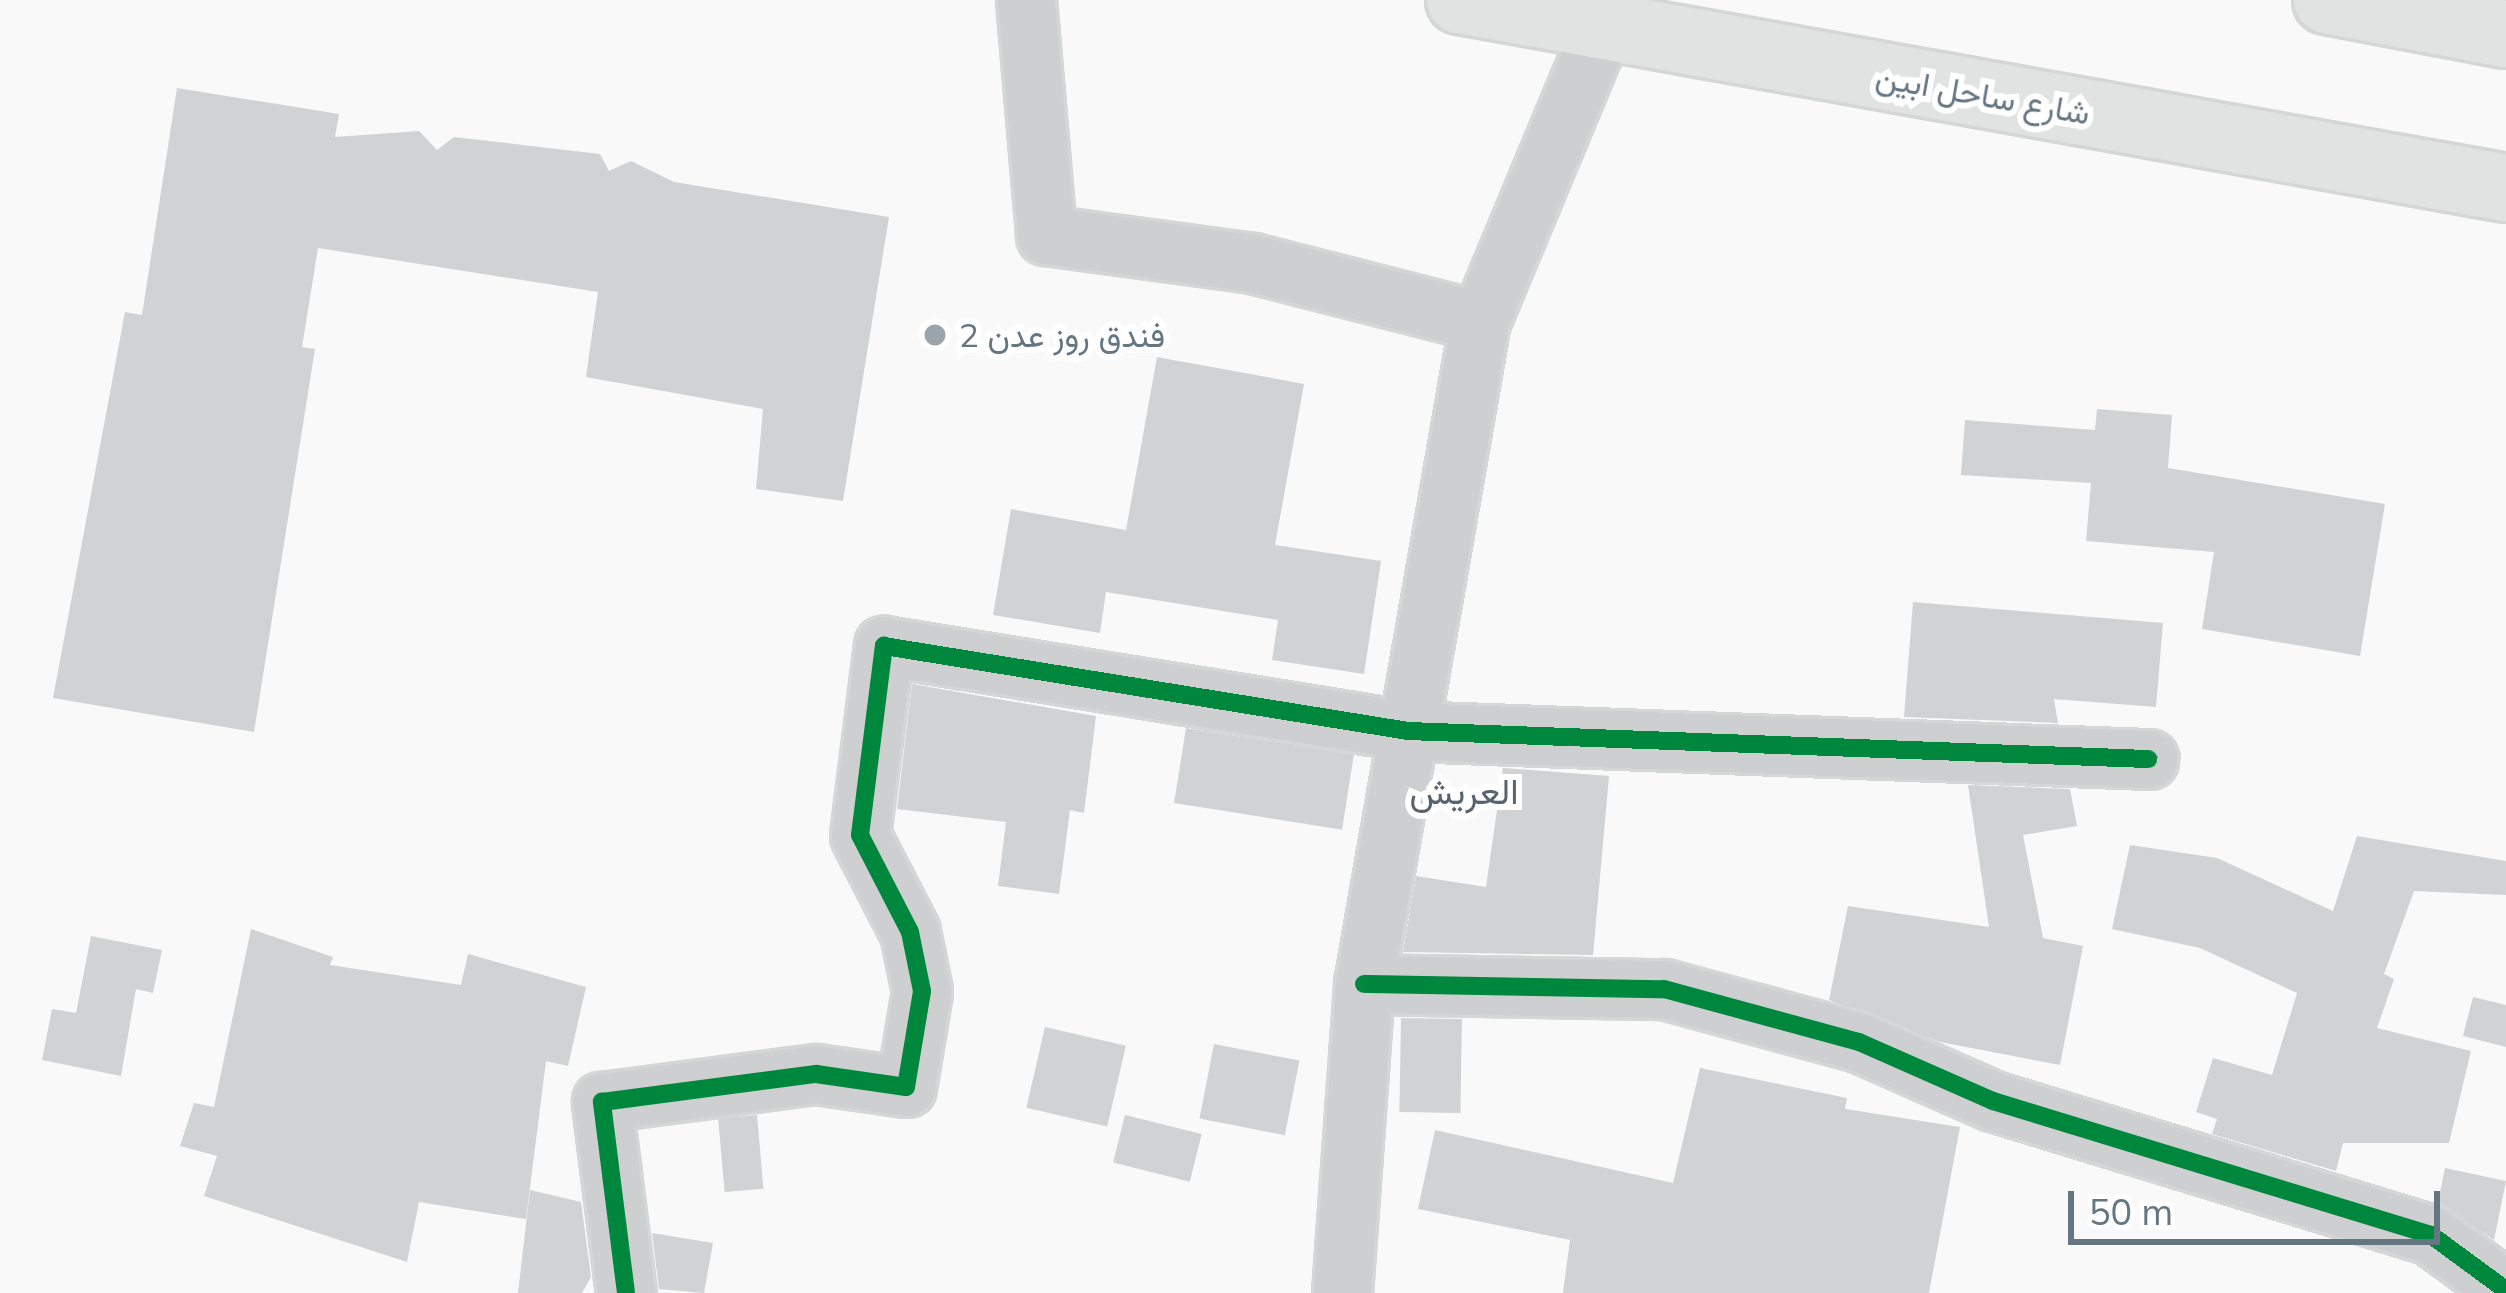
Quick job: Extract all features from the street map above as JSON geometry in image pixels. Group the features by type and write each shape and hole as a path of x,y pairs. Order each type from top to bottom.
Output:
{"highway":[{"name":"شارع ساحل ابين","path":"1460,0 2506,188"},
{"path":"2327,0 2506,34"}],"street":[{"path":"1026,0 1046,235 1252,263 1480,321"},
{"path":"1342,1293 1364,985 1480,321 1603,25"},
{"path":"626,1293 602,1102 815,1074 906,1087 922,992 910,932 860,835 884,646 1408,731 2148,759"},
{"path":"1364,985 1686,995 1859,1042 1994,1101 2431,1235 2506,1290"}],"building":[{"path":"177,88 339,114 335,137 419,131 437,150 454,137 600,154 609,171 631,161 674,182 889,217 843,501 756,489 763,409 586,377 598,292 318,248 302,347 315,349 254,732 53,698 125,312 142,315"},
{"path":"1157,357 1304,384 1275,545 1381,561 1364,674 1272,660 1278,620 1106,592 1100,633 993,615 1011,509 1126,530"},
{"path":"2097,409 2172,415 2168,468 2385,504 2360,656 2202,629 2214,552 2086,541 2091,483 1961,475 1965,420 2095,430"},
{"path":"1913,602 2163,623 2156,707 2054,699 2058,723 1904,717"},
{"path":"912,684 1096,716 1084,813 1070,810 1059,894 998,886 1006,822 897,809"},
{"path":"1186,728 1354,755 1342,830 1174,803"},
{"path":"1503,768 1609,776 1593,955 1403,952 1416,876 1486,887"},
{"path":"1968,785 2070,789 2077,826 2023,835 2043,938 2083,946 2060,1065 1940,1042 1829,1000 1848,906 1989,927"},
{"path":"2357,836 2506,861 2506,895 2414,891 2384,974 2394,979 2377,1028 2471,1051 2449,1143 2343,1143 2336,1171 2212,1134 2217,1119 2196,1112 2213,1058 2272,1075 2297,993 2200,948 2112,929 2130,845 2217,858 2333,911"},
{"path":"251,929 333,957 330,965 461,985 468,954 586,987 568,1066 546,1061 526,1219 419,1202 407,1262 204,1196 217,1156 180,1146 194,1103 214,1107"},
{"path":"91,936 162,950 153,993 136,989 121,1076 42,1060 52,1009 76,1013"},
{"path":"2473,997 2506,1005 2506,1047 2463,1036"},
{"path":"1401,1018 1462,1019 1460,1113 1399,1112"},
{"path":"1045,1027 1126,1046 1107,1127 1026,1108"},
{"path":"1214,1044 1299,1061 1285,1135 1199,1119"},
{"path":"1700,1068 1847,1098 1845,1109 1960,1127 1929,1293 1563,1293 1570,1240 1418,1209 1435,1130 1673,1183"},
{"path":"757,1115 763,1189 725,1192 718,1118"},
{"path":"1125,1115 1202,1134 1190,1182 1113,1163"},
{"path":"2445,1168 2506,1181 2494,1240 2438,1202"},
{"path":"530,1190 581,1202 591,1277 582,1293 518,1293"},
{"path":"652,1233 713,1243 704,1293 659,1289"}],"cycle path":[{"path":"626,1293 602,1102 816,1074 906,1087 922,991 910,932 860,835 884,646 1408,731 2148,759"},
{"path":"1364,984 1664,989 1859,1042 1993,1101 2431,1235 2506,1290"}],"place":[{"name":"فندق روز عدن 2","path":"935,335"}],"district":[{"name":"العريش","path":"1464,791"}]}
